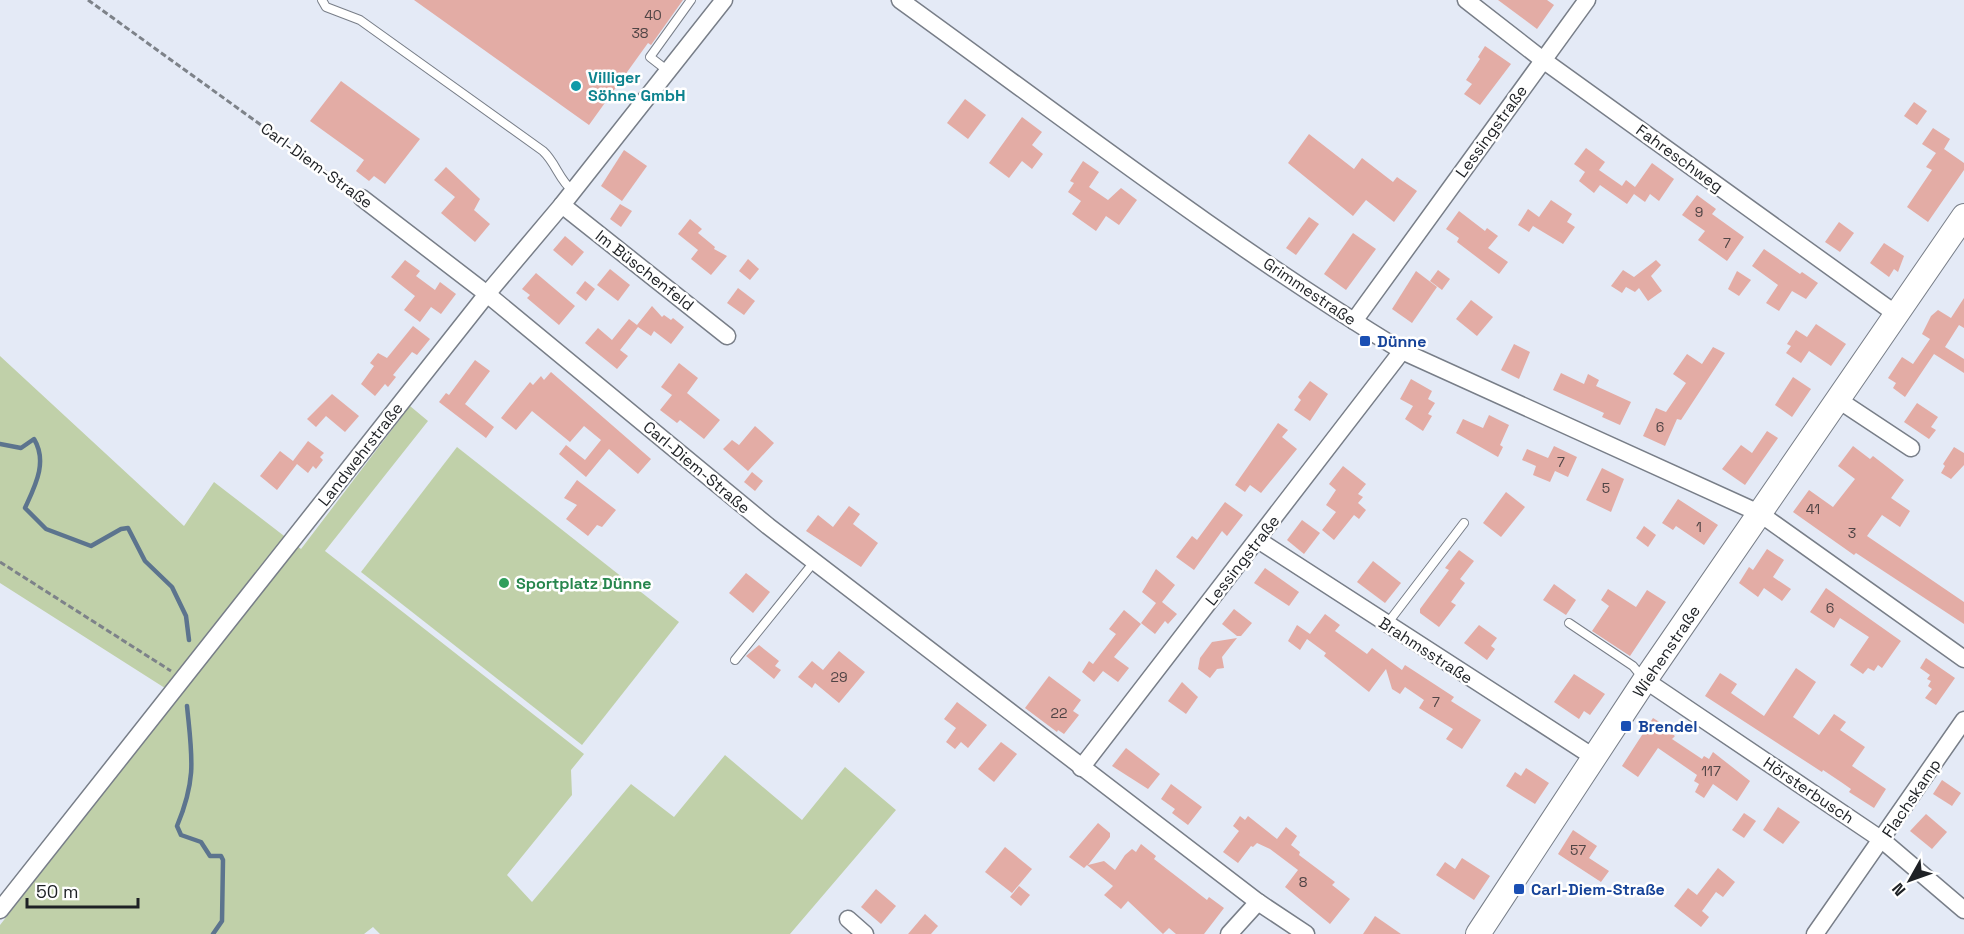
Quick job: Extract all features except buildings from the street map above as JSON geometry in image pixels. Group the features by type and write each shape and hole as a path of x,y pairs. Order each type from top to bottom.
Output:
{"street":[{"name":"Landwehrstraße","path":"0,910 487,294 562,205 724,0"},
{"name":"Grimmestraße","path":"900,0 1220,230 1402,351 1759,513"},
{"name":"Fahreschweg","path":"1466,0 1543,60 1896,314"},
{"name":"Lessingstraße","path":"1354,321 1587,0"},
{"name":"Carl-Diem-Straße","path":"362,198 487,294 814,562 1080,768 1258,902 1306,934"},
{"name":"Im Büschenfeld","path":"562,205 727,336"},
{"name":"Wiehenstraße","path":"1478,934 1759,513 1964,216"},
{"name":"Lessingstraße","path":"1080,768 1402,351"},
{"path":"1837,399 1911,448"},
{"path":"1759,513 1964,659"},
{"name":"Brahmsstraße","path":"1258,540 1594,758"},
{"name":"Hörsterbusch","path":"1646,680 1882,840 1964,910"},
{"name":"Flachskamp","path":"1815,934 1964,720"},
{"path":"1229,934 1258,902"},
{"path":"848,919 866,934"}],"lane":[{"path":"322,0 327,7 360,20 543,151 552,158 566,185 573,191"},
{"path":"668,71 650,57 691,0"},
{"path":"1387,625 1464,524"},
{"path":"735,660 814,562"},
{"path":"1569,623 1633,666 1646,680"}],"path":[{"name":"Carl-Diem-Straße","path":"88,0 362,198"},
{"path":"0,562 182,679"}],"green space":[{"path":"0,356 184,526 214,482 301,549 410,406 428,421 325,551 584,754 571,770 572,795 507,875 532,902 631,784 674,817 725,755 802,820 845,767 896,810 790,934 380,934 373,927 364,934 0,934 0,925 179,697 0,583"},
{"name":"Sportplatz Dünne","path":"457,447 679,622 582,745 361,572"}],"waterway":[{"path":"0,444 21,448 34,439 40,456 40,465 36,483 25,508 46,529 91,546 121,529 128,528 145,561 172,587 186,616 189,640"},
{"path":"187,706 191,754 190,780 188,794 177,826 181,835 201,842 210,856 221,856 223,860 222,921 213,934"}],"place":[{"name":"Villiger Söhne GmbH","path":"576,86"},
{"name":"Dünne","path":"1365,341"},
{"name":"Sportplatz Dünne","path":"504,583"},
{"name":"Brendel","path":"1626,726"},
{"name":"Carl-Diem-Straße","path":"1519,889"}]}
